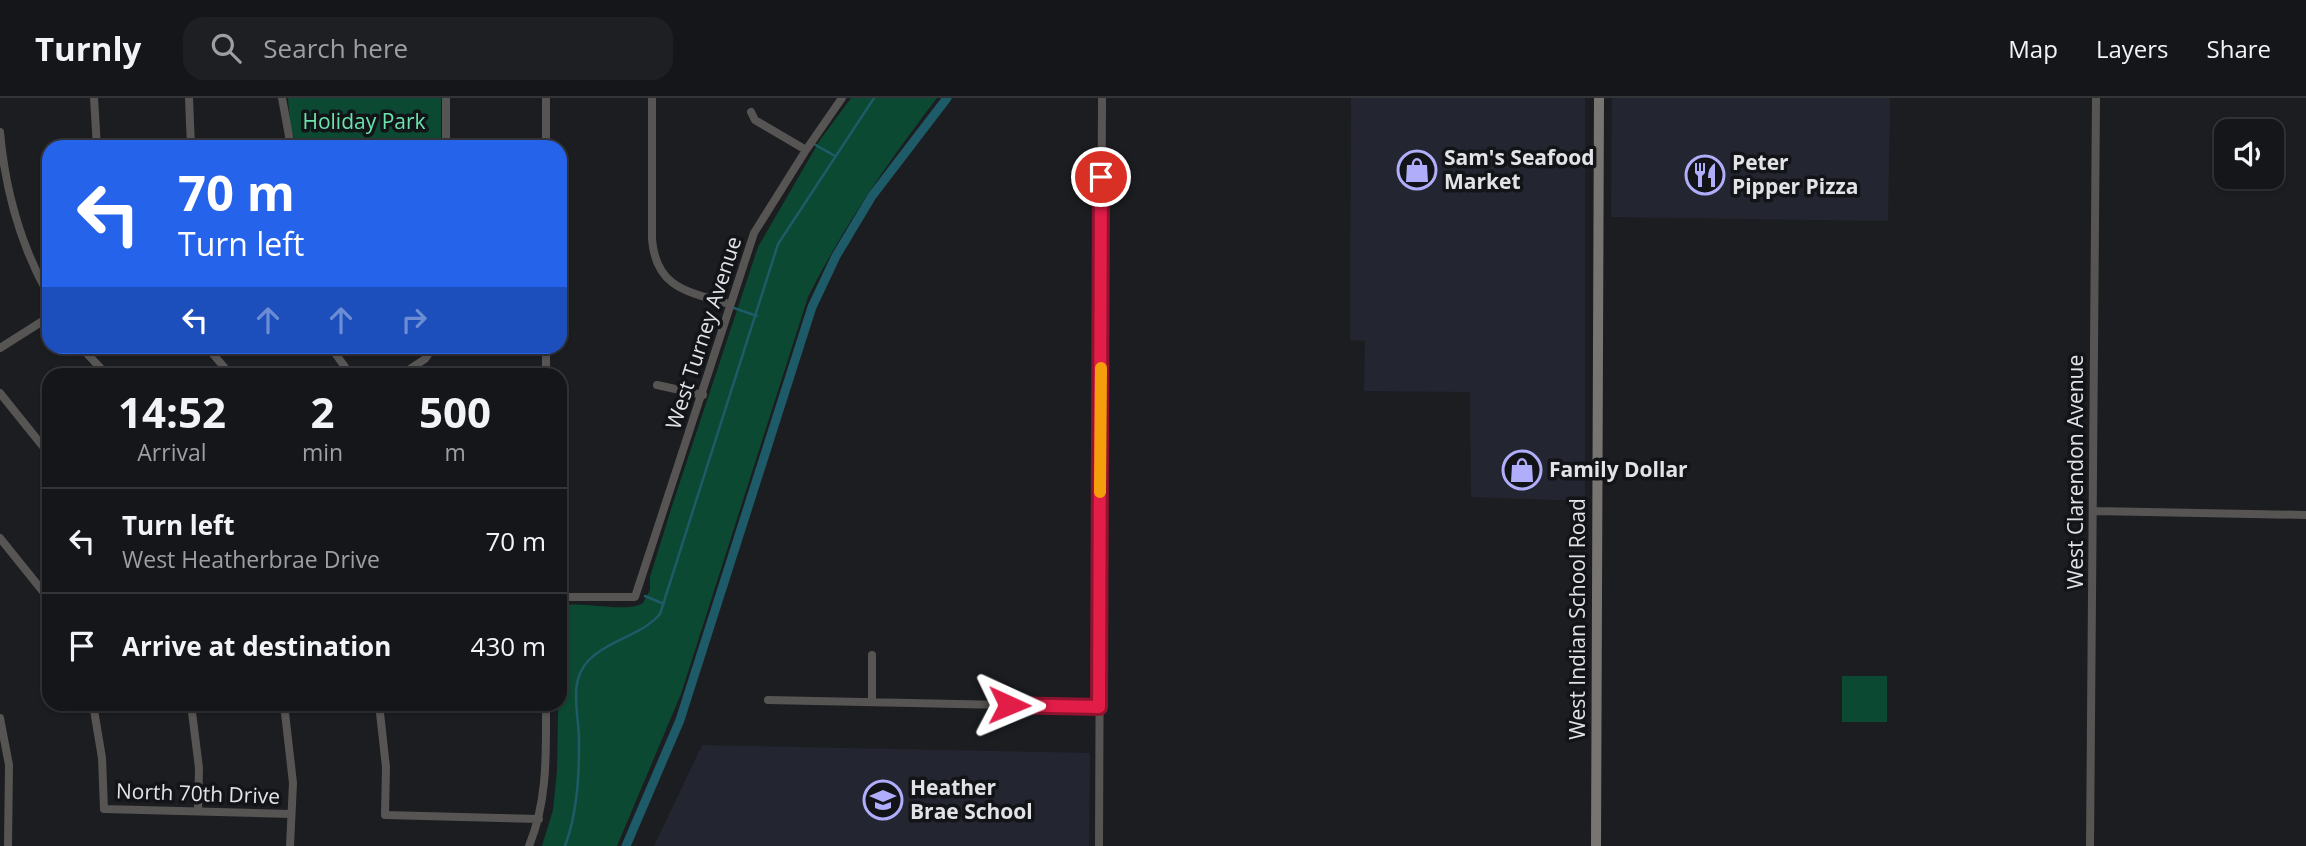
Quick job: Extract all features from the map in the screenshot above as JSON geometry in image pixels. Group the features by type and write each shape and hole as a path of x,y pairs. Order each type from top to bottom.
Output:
{"main road":[{"name":"West Indian School Road","path":"1596,846 1599,98"}],"street":[{"path":"94,98 97,140"},
{"path":"189,98 191,140"},
{"path":"282,98 290,140"},
{"path":"446,98 446,140"},
{"path":"546,98 546,140"},
{"path":"652,98 654,260 664,276 677,287 729,304"},
{"name":"West Turney Avenue","path":"567,597 635,597 754,233 842,98"},
{"path":"1099,846 1102,98"},
{"name":"West Clarendon Avenue","path":"2090,846 2096,98"},
{"path":"751,112 755,120 806,150"},
{"path":"0,132 4,170 15,214 42,279"},
{"path":"0,348 42,321"},
{"path":"87,354 100,368"},
{"path":"213,354 225,368"},
{"path":"411,368 428,354"},
{"path":"657,386 703,395"},
{"path":"0,393 42,445"},
{"path":"2094,511 2306,515"},
{"path":"0,538 42,590"},
{"path":"872,702 873,655"},
{"path":"768,700 1099,707"},
{"name":"North 70th Drive","path":"94,711 102,758 104,809 291,814"},
{"path":"192,711 199,768 198,811"},
{"path":"285,711 291,752 290,846"},
{"path":"380,711 385,756 385,815 538,819"},
{"path":"529,846 538,819 546,766 546,711"},
{"path":"0,718 9,765 5,806 8,846"}],"shaded area":[{"path":"1351,98 1585,98 1585,501 1471,497 1470,392 1364,391 1365,341 1350,340"},
{"path":"1612,98 1890,98 1888,221 1611,217"},
{"name":"Heather Brae School","path":"702,745 1090,753 1089,846 654,846"}],"green space":[{"name":"Holiday Park","path":"288,98 441,98 441,140 295,140 290,124"},
{"path":"851,98 937,98 868,194 808,297 681,694 617,846 542,846 553,810 558,711 567,711 567,605 626,607 643,603 650,590 650,577 672,506 758,247 820,140"},
{"path":"1842,676 1887,676 1887,722 1842,722"}],"waterway":[{"path":"565,846 575,809 578,783 578,679 588,661 596,654 644,628 660,614 778,244 874,98"},
{"path":"626,846 680,720 812,307 836,256 872,196 947,98"},
{"path":"814,144 835,156"},
{"path":"734,308 757,316"},
{"path":"645,596 664,604"}],"slow traffic":[{"path":"1100,492 1101,368"}],"place":[{"name":"Sam's Seafood Market","path":"1417,170"},
{"name":"Peter Pipper Pizza","path":"1705,175"},
{"name":"Family Dollar","path":"1522,470"},
{"name":"Heather Brae School","path":"883,800"}],"route":[{"path":"1009,705 1099,707 1101,177"}]}
